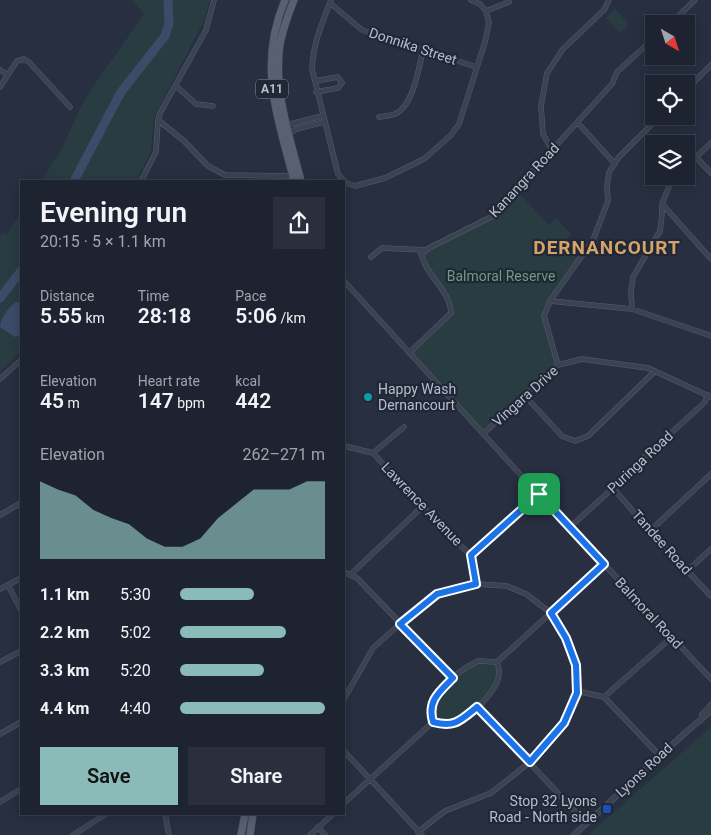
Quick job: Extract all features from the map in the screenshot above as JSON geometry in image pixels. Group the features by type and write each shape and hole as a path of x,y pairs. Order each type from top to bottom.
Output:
{"main road":[{"name":"A11","path":"284,0 274,34 271,64 273,97 281,132 297,178"},
{"name":"A11","path":"294,0 282,35 278,61 280,92 297,178"},
{"path":"241,835 245,815"},
{"path":"250,835 253,815"}],"street":[{"path":"142,180 156,152 158,120 206,30 214,0"},
{"path":"345,182 355,186 386,178 424,159 451,135 459,124 485,42 489,23 486,11 480,4 471,0"},
{"path":"552,150 543,134 541,106 547,73 563,49 604,10 609,0"},
{"path":"680,15 696,0"},
{"path":"330,2 320,26 312,54 312,69 316,92 338,174 343,180"},
{"name":"Donnika Street","path":"330,2 362,30 476,67"},
{"path":"486,11 509,2"},
{"name":"Kanangra Road","path":"426,250 491,217 612,84 617,72 645,46"},
{"path":"379,118 396,114 406,104 412,93 423,50"},
{"path":"0,87 17,61 24,59 70,107"},
{"path":"695,81 711,65"},
{"path":"0,70 8,74"},
{"path":"314,81 338,77 342,83 338,88 316,92"},
{"path":"176,86 196,104 213,106"},
{"path":"281,132 287,125 322,116"},
{"path":"158,120 184,141 208,166 225,175 297,178"},
{"path":"289,134 296,129 324,122"},
{"path":"578,123 614,164"},
{"path":"558,365 544,316 550,301 593,240 608,201 609,172 619,157 651,125"},
{"path":"711,143 696,157 711,173"},
{"path":"632,309 631,292 633,277 660,231 662,204 670,185"},
{"path":"662,204 711,259"},
{"path":"371,258 382,248 426,250"},
{"path":"409,353 451,313 450,303 423,263 421,254 426,250"},
{"name":"Balmoral Road","path":"345,282 569,528 711,679"},
{"path":"550,301 632,309 711,336"},
{"name":"Vingara Drive","path":"483,434 558,365 582,359 648,368 710,396"},
{"path":"0,378 20,362"},
{"path":"525,396 562,436 575,441 588,436 655,371"},
{"name":"Puringa Road","path":"569,528 710,396"},
{"path":"373,454 404,427"},
{"name":"Lawrence Avenue","path":"345,446 373,454 471,555"},
{"path":"650,531 711,474"},
{"name":"Tandee Road","path":"613,488 711,596"},
{"path":"476,584 471,555 539,494"},
{"path":"0,515 20,504"},
{"path":"350,574 423,506"},
{"path":"687,571 711,549"},
{"path":"433,722 431,713 432,703 437,694 453,678 469,665 478,661 497,662 604,564"},
{"path":"345,572 357,578 453,678"},
{"path":"0,589 20,579"},
{"path":"345,698 373,648 400,624 437,594 476,584 507,586 526,594 551,613 566,638 576,665 577,691 564,723 530,762 491,793 445,811 420,833 345,752"},
{"path":"8,585 20,608"},
{"path":"604,698 672,637"},
{"path":"0,662 20,651"},
{"path":"433,722 443,725 453,724 462,720 477,707 497,682 500,673 497,662"},
{"path":"577,691 604,698 660,756"},
{"name":"Lyons Road","path":"574,835 692,726 711,705"},
{"path":"477,707 587,824"},
{"name":"Lyons Road","path":"692,726 711,711"},
{"path":"345,802 433,722"},
{"path":"0,734 20,723"},
{"path":"0,802 20,790"},
{"path":"165,815 169,835"},
{"path":"310,835 332,815"},
{"path":"73,835 98,816"},
{"path":"318,827 325,835"}],"green space":[{"path":"132,0 210,0 204,21 154,117 151,152 137,180 42,180 61,150 92,88 144,14"},
{"path":"615,9 629,24 620,33 606,18"},
{"name":"Balmoral Reserve","path":"516,190 549,225 556,218 571,234 564,242 580,260 550,301 544,316 558,365 483,434 409,353 451,313 450,303 421,254 491,217"},
{"path":"20,214 20,352 0,372 0,236 4,233 7,234"},
{"path":"478,661 497,662 497,682 477,707 453,724 433,722 432,703 453,678"},
{"path":"711,727 711,835 591,835 591,832"}],"water":[{"path":"16,302 20,303 20,334 15,337 0,327 1,320"}],"waterway":[{"path":"75,180 121,92 165,36 169,24 168,0"},
{"path":"0,298 20,272"}],"place":[{"name":"Happy Wash Dernancourt","path":"368,397"},
{"name":"Stop 32 Lyons Road - North side","path":"607,809"}],"district":[{"name":"DERNANCOURT","path":"607,247"}],"route":[{"path":"539,494 604,564 551,613 566,638 576,665 577,693 564,723 530,762 477,707 462,720 453,724 443,725 433,722 431,713 432,703 437,694 453,678 400,624 437,594 476,584 471,555 539,494"}]}
